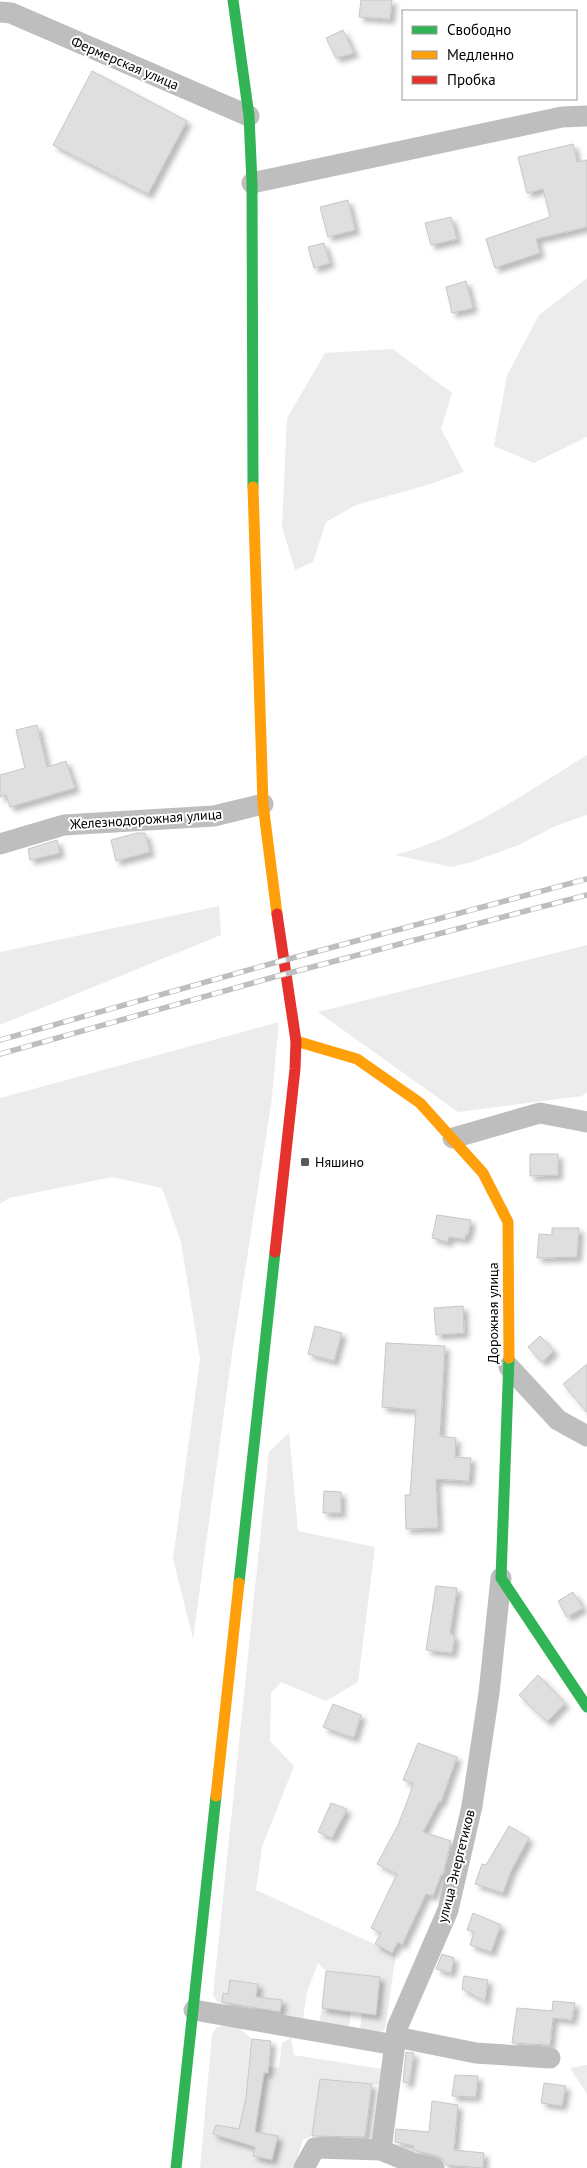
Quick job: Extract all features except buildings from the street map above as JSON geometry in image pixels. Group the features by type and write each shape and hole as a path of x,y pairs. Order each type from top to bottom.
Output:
{"street":[{"path":"176,2168 295,1069 296,1041 263,804 252,447 252,183 249,116 233,0"},
{"name":"Фермерская улица","path":"0,12 20,17 249,116"},
{"path":"252,183 562,117 587,116"},
{"name":"Железнодорожная улица","path":"0,844 64,825 214,816 263,804"},
{"name":"Дорожная улица","path":"296,1041 357,1059 420,1102 483,1173 508,1222 508,1367 501,1578"},
{"path":"453,1138 540,1113 587,1122"},
{"path":"508,1367 558,1420 587,1436"},
{"path":"501,1578 587,1707"},
{"name":"улица Энергетиков","path":"381,2150 397,2028 448,1910 468,1825 489,1694 501,1578"},
{"path":"194,2010 476,2053 550,2058"},
{"path":"304,2168 315,2148 381,2150 415,2164 434,2168"}],"shaded area":[{"path":"587,278 587,437 534,463 494,446 507,375 539,315"},
{"path":"393,349 452,393 441,429 464,472 427,485 356,505 326,522 313,562 295,570 282,527 287,418 325,353"},
{"path":"587,755 587,815 555,826 521,844 472,862 451,867 395,855 421,847 471,825"},
{"path":"219,906 221,935 0,1025 0,952"},
{"path":"587,945 587,1092 582,1096 458,1112 318,1012"},
{"path":"279,1022 271,1105 232,1354 193,1639 173,1559 200,1359 181,1242 162,1188 112,1177 9,1198 0,1204 0,1098"},
{"path":"289,1433 298,1531 375,1547 358,1682 326,1701 281,1682 271,1693 270,1741 294,1766 262,1847 256,1890 396,1954 385,2029 379,2034 360,2029 362,2013 376,2015 380,1977 326,1971 318,1963 307,1992 303,2019 254,2010 258,1983 231,1980 226,2005 218,2003 213,1995 269,1452"},
{"path":"322,2008 351,2012 349,2028 319,2024"},
{"path":"229,2025 239,2028 252,2039 249,2071 267,2073 268,2067 279,2068 282,2043 291,2038 294,2055 382,2069 379,2085 320,2079 312,2136 303,2140 294,2168 200,2168 212,2034 217,2027"},
{"path":"587,2065 587,2094 570,2068"}],"railway":[{"path":"0,1040 270,964 587,879"},
{"path":"0,1054 274,977 587,895"}],"traffic: fast":[{"path":"233,0 249,116 252,183 253,487"},
{"path":"239,1583 275,1252"},
{"path":"509,1358 501,1578 587,1707"},
{"path":"176,2168 216,1796"}],"traffic: slow":[{"path":"253,487 263,804 277,914"},
{"path":"296,1041 357,1059 420,1103 483,1173 508,1222 509,1358"},
{"path":"216,1796 239,1583"}],"traffic: jam":[{"path":"275,1252 295,1069 296,1041 277,914"}],"place":[{"name":"Няшино","path":"305,1162"}]}
